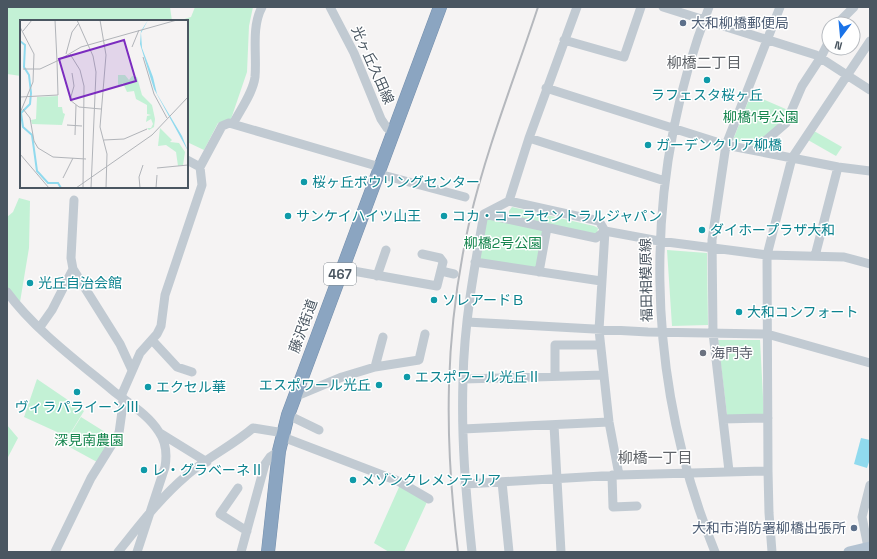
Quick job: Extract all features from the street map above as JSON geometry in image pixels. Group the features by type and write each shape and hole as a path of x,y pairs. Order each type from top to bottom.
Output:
{"highway":[{"name":"藤沢街道","path":"268,552 279,451 288,416 440,7"}],"main road":[{"path":"849,552 869,547"}],"street":[{"path":"233,124 255,78 257,30 259,14 262,7"},
{"name":"光ヶ丘久田線","path":"330,7 354,53 382,119 387,128 393,132"},
{"path":"509,201 528,138 577,7"},
{"path":"564,40 624,57 641,7"},
{"path":"663,7 821,57 847,76 870,90"},
{"name":"福田相模原線","path":"709,7 690,60 673,130 665,181 659,242 661,332 669,393 687,472 715,552"},
{"path":"729,471 713,333 712,248 726,146 780,7"},
{"path":"845,16 854,7"},
{"path":"772,552 768,471 767,255 792,158 870,41"},
{"path":"757,151 764,142 786,123 802,86 821,57"},
{"path":"546,88 726,146 838,167 868,171"},
{"path":"55,552 91,478 119,433 122,421 122,393 132,370 140,353 157,334 161,326 165,295 202,184 200,167 222,126 229,123 233,124 465,197"},
{"path":"528,138 665,181"},
{"path":"188,161 200,167"},
{"path":"814,256 838,167"},
{"path":"74,200 71,258 73,269 117,338 132,370"},
{"path":"484,214 509,201 599,221 605,231 599,330 616,475 613,507 637,506"},
{"path":"484,214 596,238 605,231 659,242 767,255 844,257 870,264"},
{"path":"472,552 465,484 462,429 463,379 467,322 475,262 484,214"},
{"path":"539,272 548,228"},
{"path":"378,276 386,250"},
{"path":"342,269 437,286 443,262 440,258 422,254"},
{"path":"475,262 601,281"},
{"path":"40,328 52,310 73,269"},
{"path":"441,271 454,274"},
{"path":"7,292 40,328 80,364 151,420 160,433 165,444 166,457 137,552"},
{"path":"467,322 599,330 767,334 870,362"},
{"path":"294,397 375,367 420,360 425,334"},
{"path":"375,367 382,337"},
{"path":"152,340 176,367 192,372"},
{"path":"555,376 555,345 600,345"},
{"path":"463,379 604,374"},
{"path":"288,416 319,430"},
{"path":"723,419 768,418"},
{"path":"462,429 609,422"},
{"path":"554,425 562,552"},
{"path":"118,552 150,513 186,476 253,428 278,432 398,481 429,499"},
{"path":"160,433 207,462"},
{"path":"241,552 253,504 266,464 270,457 279,451"},
{"path":"465,484 616,475 768,471"},
{"path":"502,482 509,552"},
{"path":"869,547 862,517 870,485"},
{"path":"238,488 220,514 247,531"}],"green space":[{"path":"7,7 170,7 172,20 20,20 20,76 7,74"},
{"path":"195,7 253,7 249,26 247,72 231,119 218,123 204,150 188,142 188,20 181,20 191,17"},
{"name":"柳橋1号公園","path":"751,94 788,110 783,121 755,146 733,140"},
{"path":"814,131 842,147 836,156 808,140"},
{"path":"19,198 30,201 29,248 20,302 7,288 7,217 13,212"},
{"path":"512,207 594,226 598,228 597,234 512,217 509,214 509,211"},
{"name":"柳橋2号公園","path":"484,215 547,228 539,272 475,262"},
{"path":"667,250 707,253 708,325 672,326"},
{"path":"718,340 760,340 764,416 727,415"},
{"path":"37,379 84,411 68,437 24,417"},
{"name":"深見南農園","path":"81,417 113,437 97,462 64,444"},
{"path":"7,425 18,438 7,459"},
{"path":"400,485 427,502 404,552 389,552 374,543"}],"water":[{"path":"861,438 870,440 870,459 867,468 854,464"}],"railway":[{"path":"458,552 450,467 449,385 451,344 461,261 470,219 485,165 538,7"}],"place":[{"name":"大和柳橋郵便局","path":"683,23"},
{"name":"ラフェスタ桜ヶ丘","path":"707,80"},
{"name":"ガーデンクリア柳橋","path":"648,145"},
{"name":"桜ヶ丘ボウリングセンター","path":"304,182"},
{"name":"サンケイハイツ山王","path":"288,216"},
{"name":"コカ・コーラセントラルジャパン","path":"444,216"},
{"name":"ダイホープラザ大和","path":"702,230"},
{"name":"光丘自治会館","path":"30,283"},
{"name":"ソレアードＢ","path":"434,300"},
{"name":"大和コンフォート","path":"739,312"},
{"name":"海門寺","path":"703,353"},
{"name":"エスポワール光丘Ⅱ","path":"407,377"},
{"name":"エスポワール光丘","path":"379,385"},
{"name":"エクセル華","path":"148,387"},
{"name":"ヴィラパライーンⅢ","path":"77,392"},
{"name":"レ・グラベーネⅡ","path":"144,470"},
{"name":"メゾンクレメンテリア","path":"353,480"},
{"name":"大和市消防署柳橋出張所","path":"854,528"}],"district":[{"name":"柳橋二丁目","path":"704,62"},
{"name":"柳橋一丁目","path":"655,457"}]}
